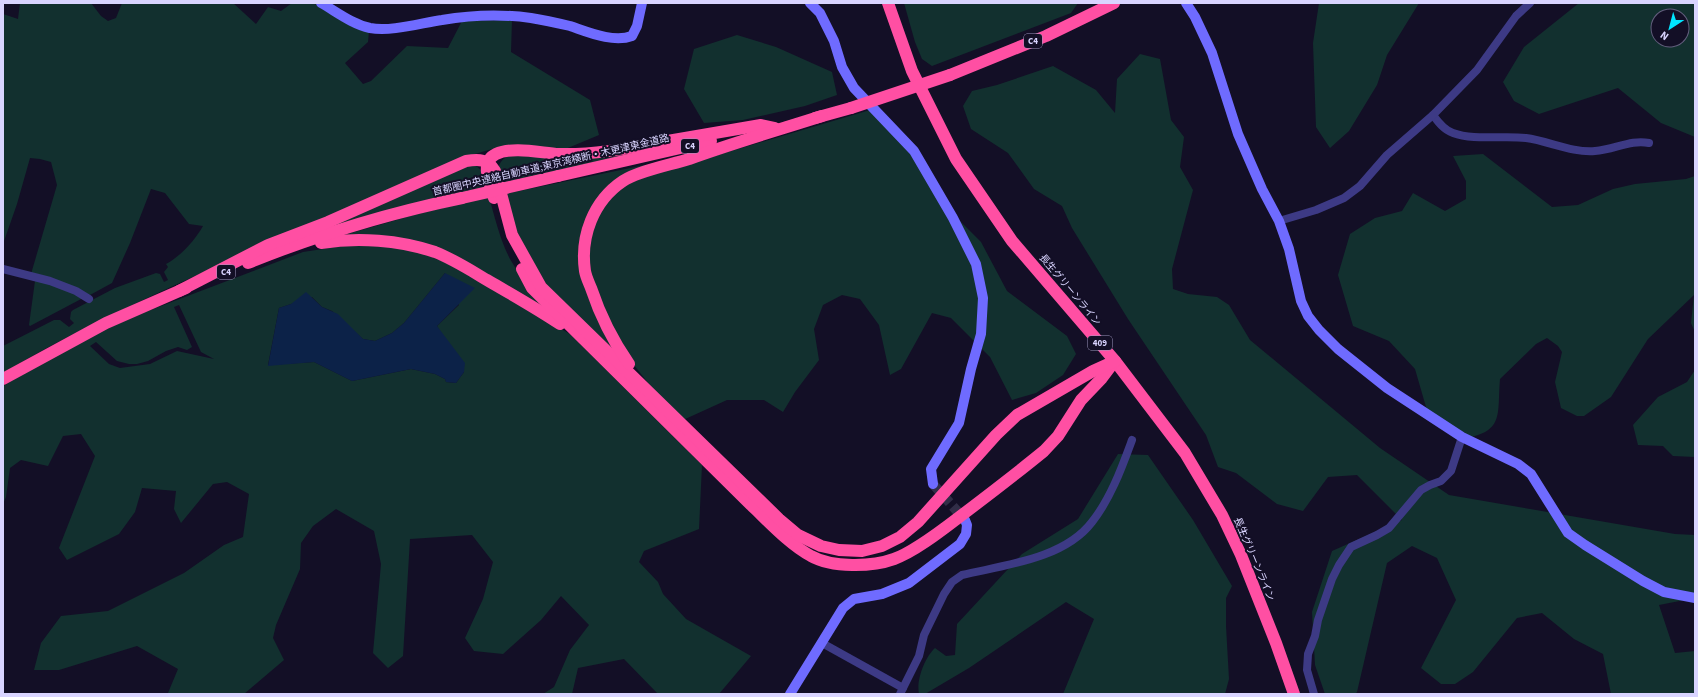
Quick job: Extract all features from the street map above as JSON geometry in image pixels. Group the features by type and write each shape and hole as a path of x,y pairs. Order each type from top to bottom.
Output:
{"highway":[{"name":"長生グリーンライン","path":"888,3 912,71 956,159 1012,241 1115,361 1185,453 1222,515 1241,555 1276,643 1294,694"},
{"name":"首都圏中央連絡自動車道;東京湾横断・木更津東金道路","path":"3,379 106,323 179,291 267,256 371,221 462,198 729,137 775,128 851,108 950,76 1046,36 1114,3"},
{"path":"646,389 621,353 598,308 585,272 584,243 590,219 604,198 623,180 731,144 822,116"},
{"path":"775,128 761,125 619,150 590,153 560,154 509,150 496,154 490,159 486,169 507,240 532,288 737,492 786,537 811,557 851,565 880,563 896,559 930,539 1022,469 1058,436 1081,400 1102,378 1115,361"},
{"path":"179,291 268,245 328,222 466,161 481,159 488,163 495,171 512,235 541,287 748,490 798,535 821,546 839,550 862,551 882,546 900,537 918,522 996,435 1017,415 1093,371 1115,361"},
{"path":"267,256 306,245 338,240 374,240 409,245 436,253 460,264 578,335"}],"street":[{"path":"321,3 354,22 369,28 381,29 444,19 486,16 530,18 624,39 632,36 637,26 642,3"},
{"path":"810,3 820,12 834,41 842,67 854,88 914,151 953,218 976,264 984,298 981,334 971,369 959,423 931,469 933,484"},
{"path":"1186,3 1195,17 1212,53 1238,134 1262,189 1279,221 1289,249 1301,302 1308,316 1319,330 1338,349 1387,388 1462,437 1518,464 1531,474 1568,533 1643,581 1664,592 1695,598"},
{"path":"1279,221 1316,210 1344,198 1360,186 1387,155 1433,115 1477,70 1516,16 1530,3"},
{"path":"1433,115 1440,125 1453,134 1480,138 1525,138 1583,150 1595,151 1619,147 1632,142 1650,142"},
{"path":"3,269 50,281 76,291 89,299"},
{"path":"1314,694 1306,670 1308,654 1332,579 1339,565 1351,547 1389,528 1421,490 1441,481 1451,471 1462,437"},
{"path":"822,643 901,691 919,656 924,635 944,594 952,582 962,575 1040,556 1080,535 1092,523 1102,508 1121,468 1132,440"},
{"path":"790,694 843,608 854,599 882,594 909,583 960,544 966,534 967,525 965,520"}],"green space":[{"path":"20,3 91,3 101,16 108,21 116,18 122,3 233,3 256,24 268,7 281,11 292,3 313,3 369,31 368,42 345,63 363,84 371,81 407,46 448,48 462,21 512,20 511,52 590,100 599,135 563,150 515,147 492,149 468,156 290,233 115,313 3,373 3,346 54,320 60,320 69,327 74,323 70,319 71,312 73,310 115,288 156,273 160,274 164,282 168,280 164,272 168,267 166,264 177,257 187,247 203,226 189,224 165,193 151,189 130,243 112,283 90,295 31,274 57,185 51,162 30,158 17,204 3,244 3,14 18,19"},
{"path":"904,3 1078,3 1071,13 932,66 922,59 915,42"},
{"path":"1319,3 1419,3 1387,55 1377,85 1349,131 1330,148 1316,127 1313,43"},
{"path":"1579,3 1695,3 1695,137 1661,123 1618,88 1539,114 1514,101 1503,82 1524,47"},
{"path":"737,35 776,47 832,72 837,95 805,106 743,120 704,123 684,89 694,49"},
{"path":"1140,54 1160,59 1171,120 1184,137 1180,167 1193,190 1172,269 1173,289 1188,294 1217,297 1229,305 1250,340 1380,448 1449,495 1675,534 1695,535 1695,598 1659,605 1675,653 1695,651 1695,694 1611,694 1603,654 1574,639 1542,613 1517,618 1473,672 1455,684 1441,684 1421,668 1456,600 1437,558 1412,546 1387,563 1357,692 1355,694 1325,694 1315,665 1312,612 1332,551 1402,520 1357,475 1328,477 1303,511 1277,504 1236,473 1218,467 1206,435 1128,319 1072,228 1062,206 1034,189 1008,153 971,129 963,106 972,91 997,85 1053,66 1096,90 1115,113 1117,79"},
{"path":"870,110 909,149 938,199 981,242 1007,291 1067,336 1076,354 1063,375 1036,393 1012,400 990,357 951,318 932,313 901,369 890,375 879,325 860,299 842,295 823,305 814,329 819,360 795,392 783,412 764,400 727,400 683,420 655,392 634,365 613,331 591,277 588,241 602,206 624,186 647,176"},
{"path":"707,138 501,183 498,170 502,160 510,155"},
{"path":"1483,154 1552,207 1578,205 1613,189 1635,184 1686,179 1695,176 1695,332 1691,323 1694,295 1648,339 1611,397 1584,416 1577,416 1561,408 1555,382 1562,352 1558,346 1547,338 1536,344 1500,379 1498,412 1492,427 1475,436 1461,439 1439,428 1426,407 1415,369 1389,341 1353,326 1338,275 1350,234 1375,218 1402,211 1413,193 1445,211 1466,199 1466,181 1453,156"},
{"path":"669,160 615,182 580,247 620,357 548,287 516,234 504,194"},
{"path":"473,164 481,171 487,186 333,226 332,225"},
{"path":"489,197 506,252 523,279 548,310 462,261 337,237 414,215"},
{"path":"349,245 379,245 410,249 447,263 570,334 702,465 699,529 644,551 639,562 658,582 663,594 686,619 751,656 719,694 658,694 624,659 578,668 572,694 543,694 554,687 570,650 589,625 561,596 541,620 503,654 474,651 465,638 483,599 493,562 472,535 410,539 403,656 388,668 373,653 381,564 374,531 336,509 313,526 301,543 300,569 276,625 273,638 284,660 244,694 166,694 168,693 178,669 137,646 59,670 34,670 41,643 61,616 108,611 184,573 224,545 243,537 249,494 227,482 213,484 181,523 174,509 176,491 142,488 135,512 119,534 67,560 59,548 95,456 81,434 63,436 48,466 21,460 10,468 6,497 3,504 3,386 113,326 148,311 303,252","holes":["445,273 459,305 437,326 464,372 456,383 446,382 445,379 435,374 411,369 352,381 314,362 268,365 279,308 312,297 322,307 332,311 363,339 375,341 392,333 404,323","179,305 201,352 214,359 177,351 150,364 120,368 109,364 90,346 96,342 117,361 129,364 137,364 148,361 166,351 178,347 187,350 192,347 174,307"]},
{"path":"35,281 51,283 83,298 30,326"},
{"path":"1695,370 1695,457 1673,456 1663,446 1638,445 1633,425 1658,397 1687,382"},
{"path":"1118,454 1148,455 1193,520 1232,586 1226,598 1229,679 1225,694 1063,694 1094,619 1066,602 969,668 925,694 919,694 918,688 922,669 931,652 935,648 946,656 955,655 957,624 1022,554 1078,519"}],"water":[{"path":"445,273 475,288 437,326 465,363 464,372 456,383 446,382 445,379 435,374 411,369 352,381 314,362 268,366 279,308 291,304 306,292 322,307 338,314 363,339 375,341 392,333 404,323"}],"tunnel":[{"path":"933,484 965,520"}]}
